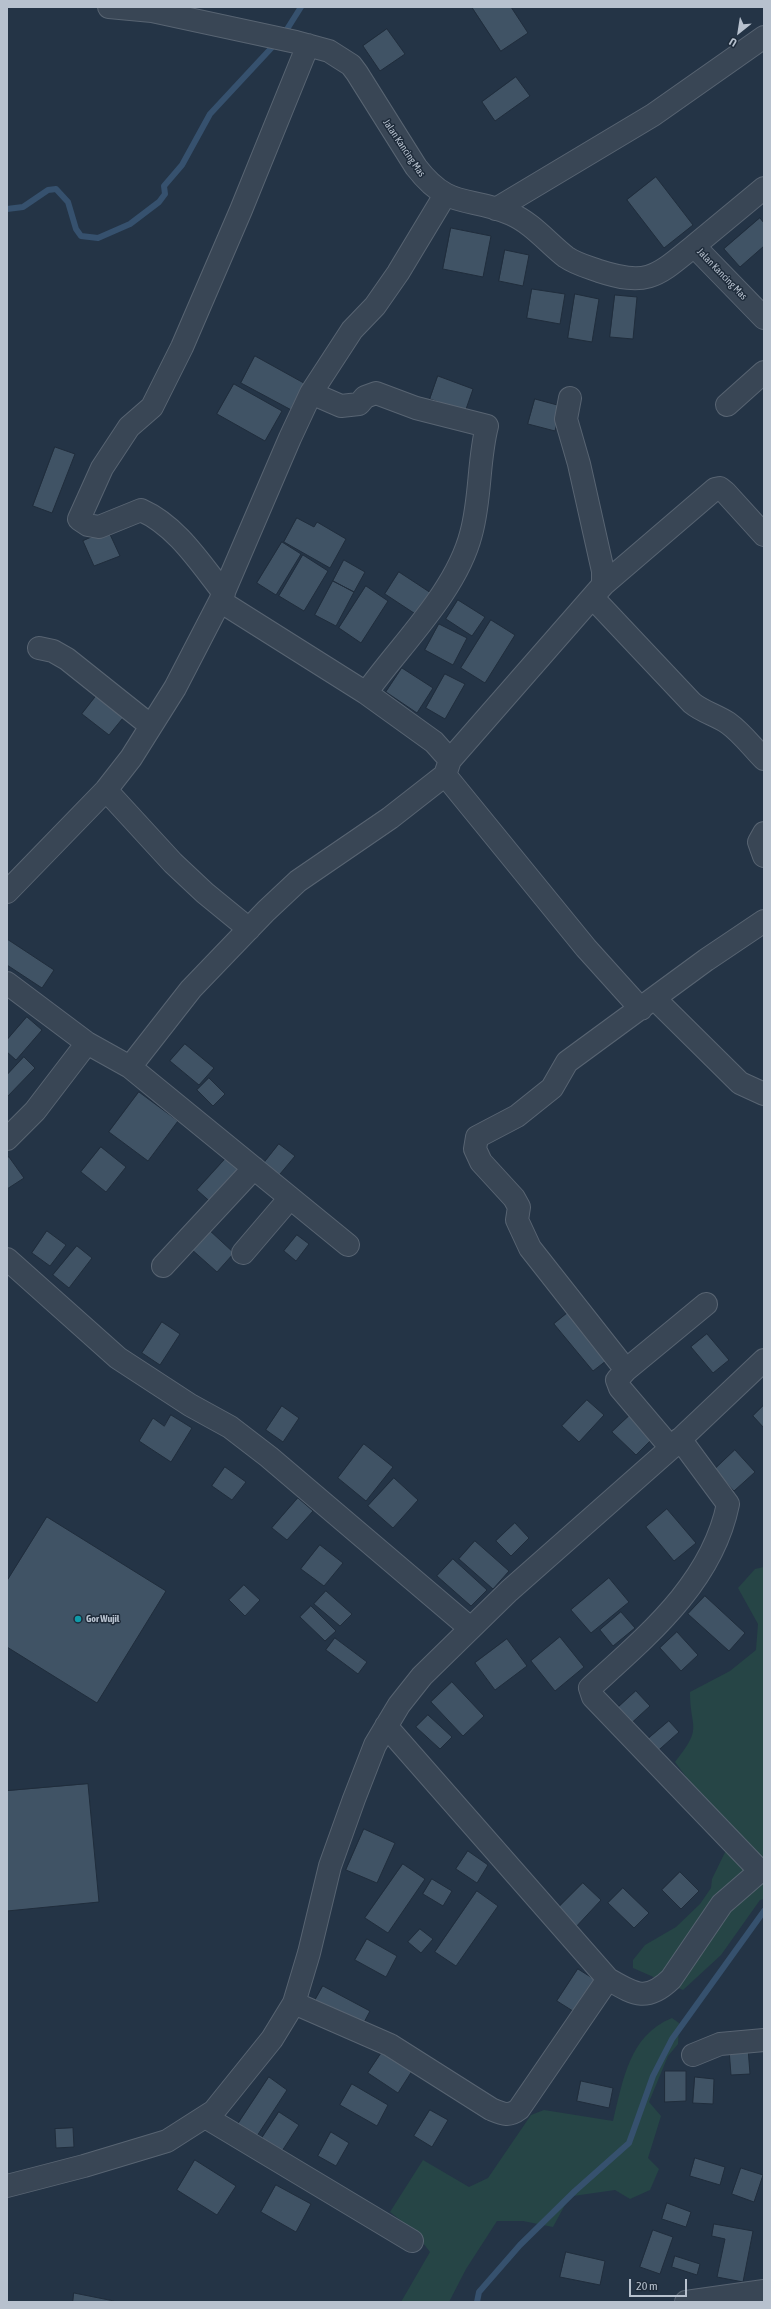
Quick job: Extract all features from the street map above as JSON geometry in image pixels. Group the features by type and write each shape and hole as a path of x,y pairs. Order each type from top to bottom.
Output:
{"street":[{"name":"Jalan Kancing Mas","path":"110,7 152,11 302,44 329,52 351,65 366,86 416,168 426,180 445,195 455,200 496,209 517,217 567,257 576,262 630,279 647,278 656,274 694,246 764,318"},
{"path":"496,209 653,115 764,37"},
{"path":"302,44 219,264 182,347 152,407 129,427 102,468 79,519 88,524 99,527 141,510 157,517 177,536 222,597 366,693 434,742 447,768 586,948 648,1004 740,1083 764,1094"},
{"path":"694,246 764,188"},
{"path":"7,892 106,790 131,758 175,688 222,597 290,438 311,393 352,330 375,306 398,273 445,195"},
{"path":"727,405 764,372"},
{"path":"311,393 340,406 358,404 365,397 376,392 416,408 487,426 483,442 476,508 464,554 435,602 366,693"},
{"path":"570,398 566,419 579,464 603,571 598,591"},
{"path":"130,1067 191,989 248,929 298,881 390,818 447,768 598,591 715,489 720,488 725,492 764,535"},
{"path":"598,591 692,703 703,712 726,722 739,732 764,759"},
{"path":"39,648 53,652 67,659 151,726"},
{"path":"106,790 173,863 205,893 248,929"},
{"path":"764,833 759,842 764,856"},
{"path":"626,1370 530,1248 517,1220 519,1207 514,1198 481,1162 475,1149 476,1137 517,1116 552,1088 567,1062 706,960 764,920"},
{"path":"7,983 87,1043 130,1067 348,1246"},
{"path":"7,1139 35,1111 87,1043"},
{"path":"163,1266 254,1168"},
{"path":"242,1253 290,1198"},
{"path":"7,1260 118,1358 184,1401 230,1427 270,1457 470,1628"},
{"path":"386,1726 608,1979 634,1994 643,1995 662,1988 671,1979 722,1904 762,1874 593,1697 590,1688 636,1647 688,1591 709,1557 719,1536 728,1504 676,1444 620,1388 617,1380 626,1370 706,1304"},
{"path":"7,2186 84,2166 167,2141 206,2118 272,2039 294,2003 309,1953 330,1866 374,1745 422,1676 509,1591 676,1444 764,1360"},
{"path":"294,2003 390,2044 491,2109 505,2115 512,2115 519,2109 608,1979"},
{"path":"693,2055 720,2044 764,2040"},
{"path":"206,2118 412,2241"},
{"path":"686,2302 764,2291"}],"green space":[{"path":"764,1567 764,1899 760,1900 721,1955 683,1990 633,1968 633,1960 645,1945 676,1927 700,1904 711,1888 712,1879 732,1838 675,1762 690,1741 692,1734 693,1728 690,1692 730,1671 756,1650 758,1624 738,1588 755,1569"},
{"path":"672,2018 679,2023 678,2044 668,2056 649,2102 661,2116 648,2158 659,2169 650,2190 630,2199 615,2190 573,2196 566,2203 553,2227 523,2221 497,2221 466,2269 449,2302 401,2302 430,2252 413,2230 390,2212 423,2160 469,2187 488,2178 531,2115 544,2110 613,2121 620,2090 630,2061 637,2048 646,2036 658,2026"}],"building":[{"path":"472,7 511,7 528,33 501,51"},
{"path":"387,29 405,54 380,71 363,46"},
{"path":"516,77 530,96 495,121 482,102"},
{"path":"656,177 693,225 664,248 627,200"},
{"path":"760,218 764,223 764,246 740,267 724,249"},
{"path":"451,228 491,236 483,277 443,269"},
{"path":"505,250 529,255 523,286 499,281"},
{"path":"532,289 565,294 560,324 527,318"},
{"path":"575,294 599,299 592,342 568,338"},
{"path":"615,295 637,297 633,339 610,337"},
{"path":"255,356 311,387 297,413 241,383"},
{"path":"438,376 473,389 465,412 430,399"},
{"path":"234,384 282,411 265,441 217,414"},
{"path":"535,399 561,406 555,431 528,424"},
{"path":"55,447 75,454 52,513 33,506"},
{"path":"297,518 314,527 317,522 346,539 330,568 284,542"},
{"path":"108,530 120,556 94,566 83,541"},
{"path":"282,542 301,554 276,595 257,583"},
{"path":"303,555 328,571 304,611 279,596"},
{"path":"344,560 365,572 354,592 333,581"},
{"path":"399,572 434,595 420,617 385,594"},
{"path":"333,581 354,592 336,626 315,615"},
{"path":"366,586 388,601 361,643 339,628"},
{"path":"458,600 485,617 472,636 446,619"},
{"path":"491,620 515,635 485,683 461,668"},
{"path":"439,624 467,638 453,665 425,650"},
{"path":"402,668 433,688 417,713 386,692"},
{"path":"445,674 465,684 445,719 426,708"},
{"path":"100,691 127,713 109,735 82,714"},
{"path":"7,939 54,970 42,988 7,965"},
{"path":"27,1017 42,1030 16,1060 7,1052 7,1040"},
{"path":"185,1044 214,1068 199,1085 170,1061"},
{"path":"24,1057 35,1068 7,1097 7,1075"},
{"path":"209,1078 225,1094 213,1106 197,1090"},
{"path":"139,1092 178,1121 148,1161 109,1132"},
{"path":"279,1144 295,1156 275,1180 260,1168"},
{"path":"101,1147 126,1167 106,1192 81,1172"},
{"path":"9,1157 24,1178 7,1189 7,1158"},
{"path":"226,1158 244,1174 215,1206 197,1190"},
{"path":"208,1229 234,1253 217,1272 190,1248"},
{"path":"47,1231 66,1245 50,1266 32,1253"},
{"path":"297,1235 309,1244 296,1261 284,1251"},
{"path":"77,1246 92,1258 69,1288 53,1275"},
{"path":"571,1310 611,1357 593,1371 554,1324"},
{"path":"162,1322 180,1334 160,1365 142,1353"},
{"path":"707,1334 729,1360 713,1373 691,1347"},
{"path":"587,1400 604,1415 579,1442 562,1426"},
{"path":"764,1405 764,1428 753,1416"},
{"path":"282,1406 299,1418 283,1442 266,1430"},
{"path":"171,1415 192,1428 171,1462 139,1441 153,1418 164,1426"},
{"path":"629,1416 652,1439 636,1455 612,1432"},
{"path":"364,1444 393,1467 366,1501 338,1478"},
{"path":"735,1450 755,1472 734,1491 714,1470"},
{"path":"225,1467 246,1482 232,1500 212,1486"},
{"path":"394,1478 418,1500 393,1528 368,1506"},
{"path":"298,1498 313,1511 287,1540 272,1528"},
{"path":"667,1509 696,1543 674,1561 646,1527"},
{"name":"Gor Wujil","path":"47,1517 166,1591 97,1703 7,1647 7,1581"},
{"path":"515,1523 529,1538 511,1556 496,1541"},
{"path":"475,1541 509,1571 493,1589 459,1559"},
{"path":"320,1545 343,1563 324,1586 301,1569"},
{"path":"453,1559 487,1590 471,1606 437,1576"},
{"path":"609,1578 629,1602 591,1633 571,1610"},
{"path":"244,1585 260,1600 245,1616 229,1600"},
{"path":"326,1591 352,1614 340,1626 314,1604"},
{"path":"705,1596 745,1633 729,1651 688,1614"},
{"path":"311,1606 336,1631 325,1641 300,1617"},
{"path":"621,1612 635,1628 613,1646 600,1630"},
{"path":"677,1632 698,1655 681,1671 660,1648"},
{"path":"560,1637 584,1667 555,1691 531,1661"},
{"path":"335,1638 367,1662 358,1674 326,1650"},
{"path":"507,1639 527,1666 495,1690 475,1663"},
{"path":"452,1682 484,1716 463,1736 431,1702"},
{"path":"636,1691 650,1706 626,1728 612,1713"},
{"path":"428,1715 452,1737 440,1749 416,1727"},
{"path":"669,1721 679,1732 652,1756 642,1744"},
{"path":"88,1784 99,1902 7,1911 7,1791"},
{"path":"364,1829 395,1843 377,1883 346,1870"},
{"path":"468,1851 488,1865 477,1883 456,1869"},
{"path":"403,1864 425,1879 388,1933 365,1918"},
{"path":"680,1872 699,1891 681,1909 662,1890"},
{"path":"432,1879 452,1891 443,1906 423,1894"},
{"path":"583,1883 601,1900 574,1929 555,1911"},
{"path":"623,1888 649,1913 634,1928 608,1903"},
{"path":"477,1891 498,1906 456,1966 435,1952"},
{"path":"420,1929 433,1939 421,1953 408,1942"},
{"path":"367,1939 397,1956 386,1977 355,1960"},
{"path":"578,1969 597,1981 576,2013 557,2001"},
{"path":"323,1986 370,2011 360,2030 313,2004"},
{"path":"748,2048 750,2074 731,2075 729,2049"},
{"path":"382,2052 412,2071 398,2093 368,2073"},
{"path":"665,2071 686,2071 686,2101 665,2102"},
{"path":"269,2077 287,2090 255,2139 236,2127"},
{"path":"695,2077 714,2079 713,2104 693,2103"},
{"path":"581,2081 613,2088 609,2108 577,2101"},
{"path":"352,2084 388,2105 377,2126 340,2105"},
{"path":"430,2110 448,2120 432,2147 414,2136"},
{"path":"279,2112 299,2125 282,2151 262,2138"},
{"path":"73,2128 74,2147 56,2148 55,2129"},
{"path":"331,2132 349,2143 336,2166 318,2156"},
{"path":"695,2158 725,2167 720,2185 690,2176"},
{"path":"195,2160 236,2186 217,2215 177,2190"},
{"path":"741,2168 763,2175 754,2202 732,2194"},
{"path":"276,2185 311,2204 296,2232 261,2212"},
{"path":"667,2203 691,2212 686,2227 662,2219"},
{"path":"714,2224 753,2231 743,2282 717,2277 725,2239 712,2236"},
{"path":"653,2230 673,2237 660,2274 640,2267"},
{"path":"566,2252 605,2261 600,2285 560,2277"},
{"path":"675,2256 700,2264 697,2275 672,2267"},
{"path":"74,2293 114,2301 114,2302 73,2302"}],"waterway":[{"path":"284,34 301,7"},
{"path":"7,209 23,207 48,190 56,189 68,202 76,229 81,236 98,238 130,224 159,202 165,194 164,186 182,165 210,114 276,43"},
{"path":"477,2302 479,2292 520,2245 575,2191 629,2143 653,2076 672,2039 764,1911"}],"place":[{"name":"Gor Wujil","path":"78,1619"}]}
